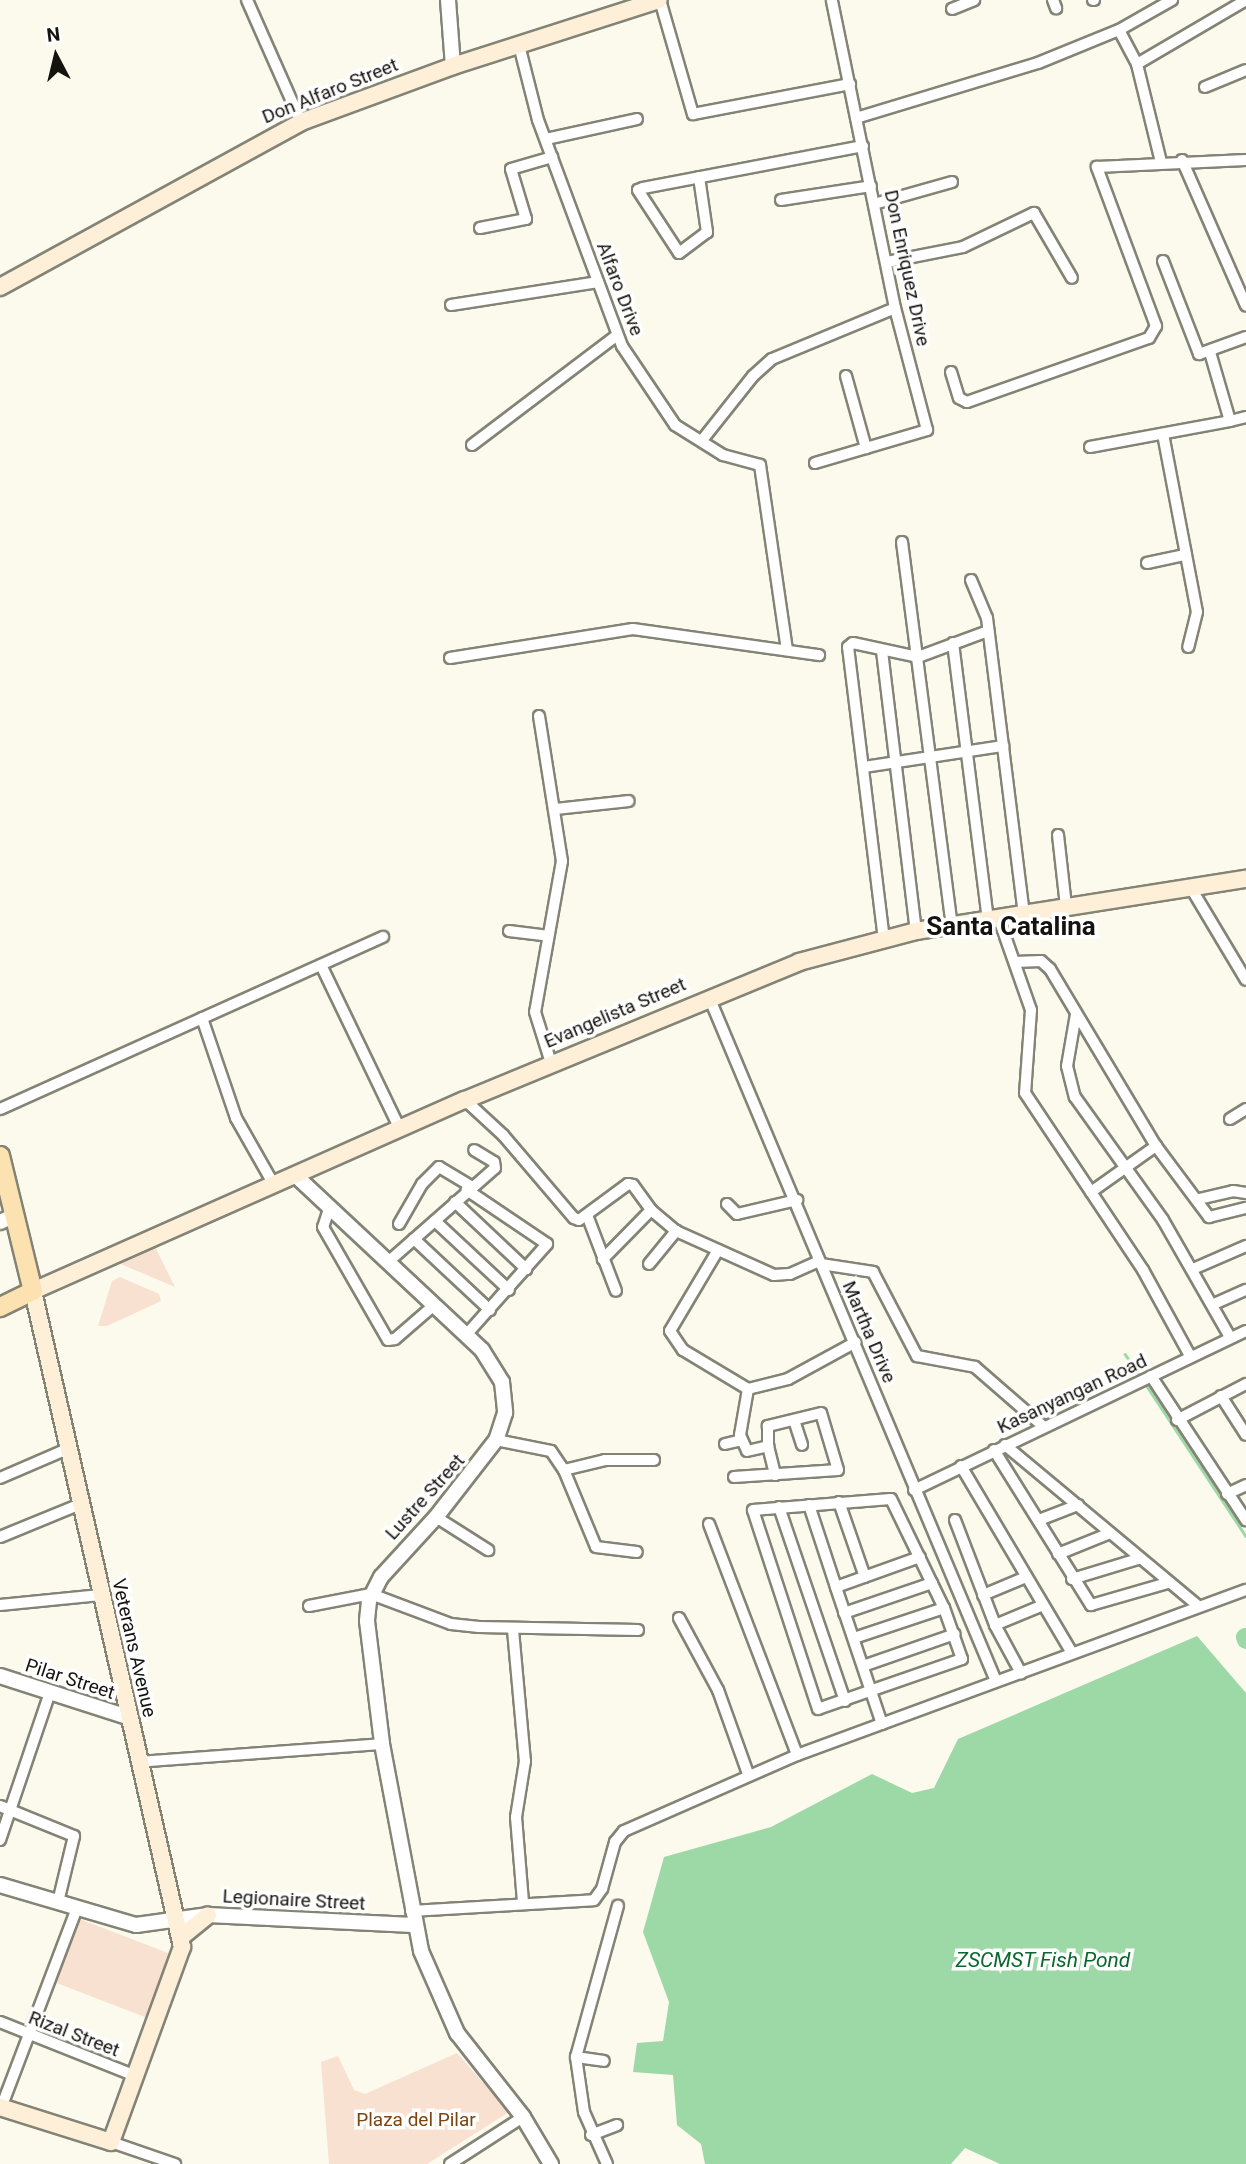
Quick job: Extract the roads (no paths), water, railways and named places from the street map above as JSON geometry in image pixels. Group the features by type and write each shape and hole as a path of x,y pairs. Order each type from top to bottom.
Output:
{"main road":[{"name":"Don Alfaro Street","path":"0,287 301,122 453,66 660,0"},
{"name":"Evangelista Street","path":"33,1292 551,1063 799,962 916,931 1246,879"},
{"name":"Veterans Avenue","path":"0,1156 6,1219 33,1292 65,1450 180,1938 178,1965 111,2141"},
{"path":"0,1307 33,1292"},
{"path":"180,1938 208,1915"},
{"path":"1,2107 111,2141"}],"street":[{"path":"247,0 301,122"},
{"path":"448,0 453,66"},
{"path":"660,0 693,114 850,84"},
{"name":"Don Enriquez Drive","path":"815,463 927,430 895,308 832,0"},
{"path":"952,9 974,0"},
{"path":"856,118 1038,62 1119,30 1172,0"},
{"path":"1137,64 1246,1"},
{"path":"1119,30 1137,64 1161,162"},
{"name":"Alfaro Drive","path":"519,45 546,139 616,336 675,425 703,439 723,455 760,465 787,650"},
{"path":"1205,87 1246,70"},
{"path":"546,139 637,119"},
{"path":"699,177 707,232 681,253 637,192 699,177 863,146"},
{"path":"480,228 526,219 511,169 552,156"},
{"path":"1182,160 1246,306"},
{"path":"951,372 959,398 967,402 1154,332 1095,171 1101,165 1182,160 1246,160"},
{"path":"874,204 952,182"},
{"path":"781,200 871,186"},
{"path":"887,262 963,247 1034,212 1072,278"},
{"path":"1163,261 1198,352 1210,352 1246,337"},
{"path":"451,305 598,282"},
{"path":"703,439 772,359 895,308"},
{"path":"471,445 616,336"},
{"path":"1210,352 1230,421"},
{"path":"846,376 866,448"},
{"path":"1090,447 1246,418"},
{"path":"1163,434 1197,612 1188,647"},
{"path":"902,542 952,926"},
{"path":"1147,563 1186,555"},
{"path":"971,580 988,631 1024,915"},
{"path":"450,658 633,629 819,654"},
{"path":"884,940 848,647 853,643 918,657 988,631"},
{"path":"953,643 965,751 993,920 1015,962 1031,1010 1025,1093 1143,1270 1190,1356"},
{"path":"882,651 916,931"},
{"path":"539,716 556,809 562,861 535,1012 551,1063"},
{"path":"864,767 1003,746"},
{"path":"556,809 629,802"},
{"path":"1058,835 1066,906"},
{"path":"1191,888 1246,980"},
{"path":"509,931 547,936"},
{"path":"0,1109 383,937"},
{"path":"1015,962 1045,963 1156,1146 1212,1218 1246,1208"},
{"path":"321,965 400,1129"},
{"name":"Martha Drive","path":"709,997 797,1200 820,1263 856,1342 914,1490 996,1681"},
{"path":"1076,1014 1069,1083 1193,1269 1230,1338"},
{"path":"202,1018 236,1118 274,1185"},
{"path":"466,1100 503,1135 574,1218 587,1215 628,1184 633,1185 652,1210 676,1231 775,1275 790,1274 820,1263 873,1272 917,1356 975,1367 1044,1427"},
{"path":"1230,1119 1246,1109"},
{"path":"1091,1192 1156,1146"},
{"path":"388,1262 495,1165 474,1150"},
{"path":"399,1224 422,1184 439,1167 444,1166 469,1189 545,1241 547,1247 466,1335"},
{"name":"Lustre Street","path":"295,1175 466,1335 491,1360 502,1382 505,1413 496,1440 436,1517 399,1555 371,1594"},
{"path":"1199,1199 1233,1191 1246,1193"},
{"path":"727,1204 737,1214 797,1200"},
{"path":"455,1202 526,1269"},
{"path":"329,1209 323,1227 388,1340 395,1339 433,1306"},
{"path":"603,1259 652,1210"},
{"path":"587,1215 616,1290"},
{"path":"435,1221 509,1290"},
{"path":"649,1264 676,1231"},
{"path":"414,1239 490,1310"},
{"path":"1193,1269 1246,1245"},
{"path":"718,1250 670,1331 684,1350 748,1389 788,1379 856,1342"},
{"path":"1214,1304 1246,1290"},
{"name":"Kasanyangan Road","path":"914,1490 1246,1331"},
{"path":"1151,1376 1177,1420 1246,1520"},
{"path":"1177,1420 1246,1384"},
{"path":"748,1389 740,1430 742,1440 747,1451 768,1446"},
{"path":"1221,1396 1246,1435"},
{"path":"734,1477 775,1475 838,1470 821,1413 768,1426 768,1446 775,1475"},
{"path":"794,1420 802,1445"},
{"path":"496,1440 551,1451 564,1470 596,1547 637,1552"},
{"path":"726,1444 742,1440"},
{"path":"1005,1445 1078,1504 1138,1559 1197,1605"},
{"path":"0,1478 65,1450"},
{"path":"994,1450 1039,1520 1072,1579 1094,1606 1167,1583"},
{"path":"564,1470 605,1460 654,1460"},
{"path":"961,1466 1072,1653"},
{"path":"1227,1494 1246,1485"},
{"path":"891,1499 955,1634 962,1654 959,1662 821,1709 816,1706 754,1515 757,1509 809,1505 891,1499"},
{"path":"839,1502 865,1577"},
{"path":"1039,1520 1078,1504"},
{"path":"0,1537 78,1505"},
{"path":"809,1505 882,1724"},
{"path":"779,1507 845,1701"},
{"path":"436,1517 488,1550"},
{"path":"955,1520 995,1625 1021,1673"},
{"path":"709,1524 797,1755"},
{"path":"1058,1554 1110,1533"},
{"path":"836,1587 920,1557"},
{"path":"1072,1579 1138,1559"},
{"path":"983,1595 1026,1577"},
{"path":"844,1613 932,1583"},
{"path":"412,1918 523,1903 594,1900 602,1889 618,1836 748,1774 1197,1605 1246,1590"},
{"path":"371,1594 367,1620 382,1744 412,1918 435,1990 457,2033 523,2117 551,2164"},
{"path":"309,1605 371,1594 451,1624 513,1630 638,1630"},
{"path":"0,1605 101,1595"},
{"path":"995,1625 1043,1605"},
{"path":"854,1638 944,1608"},
{"path":"678,1618 718,1690 748,1774"},
{"path":"513,1630 526,1761 516,1817 523,1903"},
{"path":"863,1666 955,1634"},
{"name":"Pilar Street","path":"0,1676 128,1717"},
{"path":"0,1840 5,1808 50,1692"},
{"path":"137,1762 382,1744"},
{"path":"5,1808 74,1836 58,1902"},
{"name":"Legionaire Street","path":"0,1885 136,1925 174,1917 208,1915 412,1918"},
{"path":"607,2164 592,2135 580,2096 576,2057 618,1906"},
{"path":"1,2107 77,1909"},
{"name":"Rizal Street","path":"0,2022 27,2035 136,2076"},
{"path":"576,2057 604,2061"},
{"path":"450,2164 523,2117"},
{"path":"592,2135 617,2125"},
{"path":"111,2141 175,2164"}],"water":[{"name":"ZSCMST Fish Pond","path":"1197,1636 1246,1693 1246,2164 1000,2164 965,2148 951,2164 705,2164 701,2144 677,2125 673,2075 633,2072 637,2043 663,2041 669,2002 643,1932 664,1857 771,1827 872,1774 912,1793 934,1788 958,1739"}],"waterway":[{"path":"1125,1354 1139,1374"},
{"path":"1145,1383 1246,1536"}],"district":[{"name":"Santa Catalina","path":"1011,927"}],"park label":[{"name":"Plaza del Pilar","path":"416,2120"}]}
